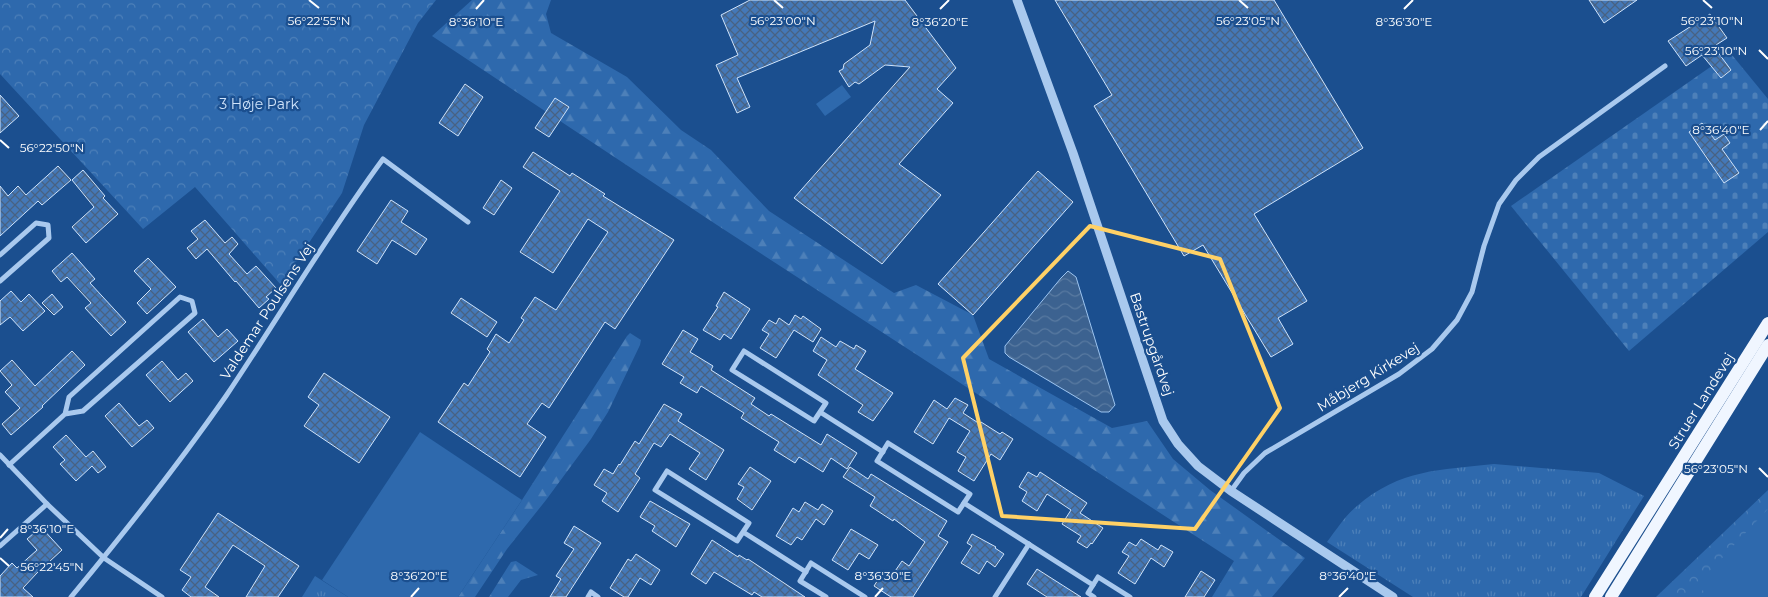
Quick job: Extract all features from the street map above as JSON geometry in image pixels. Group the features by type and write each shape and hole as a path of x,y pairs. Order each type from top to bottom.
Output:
{"main road":[{"name":"Struer Landevej","path":"1595,597 1768,322"},
{"name":"Struer Landevej","path":"1611,597 1768,346"}],"street":[{"name":"Bastrupgårdvej","path":"1017,0 1073,153 1163,421 1178,444 1198,466 1231,491 1394,597"},
{"name":"Måbjerg Kirkevej","path":"1231,491 1244,473 1265,453 1399,374 1432,349 1457,320 1472,292 1484,246 1499,204 1516,180 1539,157 1665,66"},
{"name":"Valdemar Poulsens Vej","path":"71,597 104,558 225,397 356,195 383,159 468,222"},
{"path":"0,255 36,223 48,225 49,238 0,281"},
{"path":"9,465 65,414 83,411 188,319 195,312 192,301 180,297 69,397 65,414"},
{"path":"744,351 826,403 820,412 814,422 732,370 744,351"},
{"path":"820,412 883,452"},
{"path":"888,443 970,494 964,503 958,512 877,461 888,443"},
{"path":"0,455 47,504 104,558 162,597"},
{"path":"666,471 749,523 743,532 737,541 655,490 666,471"},
{"path":"964,503 1094,585"},
{"path":"0,546 47,504"},
{"path":"743,532 806,572"},
{"path":"995,597 1029,544"},
{"path":"826,597 800,581 811,563 865,597"},
{"path":"1094,597 1088,593 1098,577 1130,597"},
{"path":"588,597 591,592 598,597"}],"highlighted area":[{"path":"1090,226 1220,259 1280,408 1195,529 1002,516 963,358"}],"green space":[{"name":"3 Høje Park","path":"0,0 436,0 418,23 364,125 342,193 281,285 195,187 143,229 0,74"},
{"path":"472,0 551,0 546,14 551,33 627,77 681,130 711,150 769,211 894,293 916,285 973,315 989,359 1112,428 1147,421 1173,459 1210,490 1305,558 1272,597 1212,597 1234,561 717,225 432,36"},
{"path":"1729,54 1732,55 1768,99 1768,232 1629,351 1511,206"},
{"path":"842,85 851,97 825,116 816,104"},
{"path":"630,333 641,340 640,345 608,412 591,439 507,549 475,597 458,597 627,336"},
{"path":"420,432 522,500 458,597 348,597 322,580"},
{"path":"1494,464 1599,473 1644,496 1581,597 1413,597 1327,542 1353,510 1373,494 1389,485 1421,473"},
{"path":"1768,490 1768,597 1656,597"},
{"path":"1768,509 1768,597 1710,597 1697,585"},
{"path":"516,561 538,575 521,580 508,597 489,597 511,562"},
{"path":"315,576 348,597 302,597"}],"water":[{"path":"1068,271 1076,277 1115,405 1109,412 1101,412 1005,353 1005,346"}],"building":[{"path":"750,0 905,0 956,68 937,89 953,103 899,164 941,195 882,264 794,198 910,67 885,65 859,84 855,82 849,87 839,71 843,69 844,64 870,45 875,21 737,78 750,107 737,113 716,65 738,55 721,15"},
{"path":"1055,0 1274,0 1363,148 1254,214 1307,301 1278,318 1293,344 1271,357 1203,245 1184,256 1094,106 1112,95"},
{"path":"1589,0 1637,0 1604,23"},
{"path":"1710,14 1727,38 1716,45 1719,50 1717,51 1731,70 1721,78 1702,55 1686,66 1668,41"},
{"path":"465,84 483,97 458,136 439,123"},
{"path":"0,95 19,116 0,133"},
{"path":"555,98 569,107 549,137 535,128"},
{"path":"1702,123 1715,140 1724,134 1730,143 1722,149 1739,173 1724,183 1689,132"},
{"path":"533,152 570,176 572,173 605,194 603,196 674,240 615,329 605,322 549,408 542,403 527,424 546,437 520,477 438,422 464,383 468,386 490,352 487,349 496,334 509,343 524,320 521,318 535,297 556,310 608,232 588,219 553,273 520,252 560,191 523,167"},
{"path":"58,166 71,180 42,205 38,201 0,236 0,186 8,196 18,186 26,195"},
{"path":"83,170 105,196 103,198 118,214 86,243 72,227 94,207 72,180"},
{"path":"1038,171 1073,202 973,315 938,284"},
{"path":"501,180 512,188 494,215 483,208"},
{"path":"391,200 408,211 401,222 427,239 416,255 392,240 377,264 357,251"},
{"path":"205,220 225,243 232,237 238,244 229,254 247,274 256,266 276,288 266,297 269,299 259,308 207,249 196,259 187,248 198,239 191,231"},
{"path":"72,253 95,279 90,283 126,322 111,336 85,308 91,303 67,277 61,282 52,271"},
{"path":"148,258 176,287 147,314 137,303 151,289 134,271"},
{"path":"11,291 21,302 29,294 45,311 23,331 10,317 0,325 0,301"},
{"path":"724,292 750,309 731,339 724,334 720,340 703,330 718,307 716,306"},
{"path":"52,294 63,307 54,315 42,303"},
{"path":"461,298 497,322 487,337 451,313"},
{"path":"795,315 801,319 803,316 821,329 813,342 794,330 776,358 760,348 769,334 762,330 769,320 776,324 779,318 789,325"},
{"path":"203,319 218,337 227,329 238,341 214,362 188,332"},
{"path":"683,330 698,339 690,352 713,366 711,370 755,398 751,404 821,445 827,434 857,453 847,469 831,458 823,472 799,457 795,463 774,450 779,442 741,418 744,413 701,386 697,393 680,383 684,377 662,364"},
{"path":"821,337 836,347 840,341 854,349 856,345 866,351 855,369 893,393 873,421 858,412 863,405 818,375 827,360 813,351"},
{"path":"72,351 85,365 43,407 11,435 2,424 20,408 5,392 12,385 0,371 12,360 35,386"},
{"path":"162,361 178,380 186,373 193,381 170,402 146,375"},
{"path":"324,373 390,417 359,463 304,426 319,405 308,397"},
{"path":"955,398 968,405 963,413 980,424 981,422 1000,434 1002,432 1013,439 1000,460 991,454 974,481 958,471 966,457 957,452 970,431 949,418 933,444 914,432 934,400 947,409"},
{"path":"119,403 139,426 147,420 154,428 132,447 105,416"},
{"path":"664,404 682,414 678,421 724,450 706,480 689,469 700,453 670,434 661,447 654,443 635,474 640,478 618,512 602,501 607,493 594,485 604,469 613,474 635,441 639,444"},
{"path":"66,435 86,457 93,451 106,467 98,473 92,466 76,481 60,464 65,460 53,447"},
{"path":"750,467 771,481 752,510 737,499 744,487 738,484"},
{"path":"850,467 868,479 871,474 947,521 938,536 948,542 913,597 891,597 874,586 883,572 891,577 902,561 909,566 925,542 894,519 893,521 870,506 875,497 843,477"},
{"path":"1028,472 1037,477 1040,472 1087,503 1080,513 1103,528 1092,544 1087,548 1077,542 1081,536 1062,524 1071,510 1047,494 1037,511 1022,501 1027,492 1019,487"},
{"path":"650,501 690,524 676,547 652,531 655,526 640,517"},
{"path":"805,502 818,510 822,504 833,511 824,525 816,519 802,540 797,537 791,545 776,536 793,508 799,512"},
{"path":"218,513 299,566 278,597 246,597 265,566 233,545 205,587 219,597 191,597 182,590 191,577 180,570"},
{"path":"574,526 601,543 566,597 550,597 561,579 556,576 574,549 564,543"},
{"path":"41,527 62,550 23,588 33,597 0,597 0,576 12,563 17,568 37,550 27,539"},
{"path":"851,529 878,545 869,559 859,553 848,570 832,560"},
{"path":"972,534 996,547 1004,554 995,567 987,561 979,574 961,563 972,546 967,543"},
{"path":"1141,539 1158,550 1161,545 1173,552 1164,567 1151,558 1135,584 1118,573 1129,556 1122,552 1129,542 1136,546"},
{"path":"712,540 738,557 739,555 748,559 805,597 762,597 754,592 752,595 714,572 706,584 691,574"},
{"path":"636,554 660,570 651,585 640,578 628,597 624,597 610,588 628,559 631,561"},
{"path":"1037,569 1081,597 1047,597 1027,584"},
{"path":"1201,571 1215,580 1204,597 1185,597"}]}
